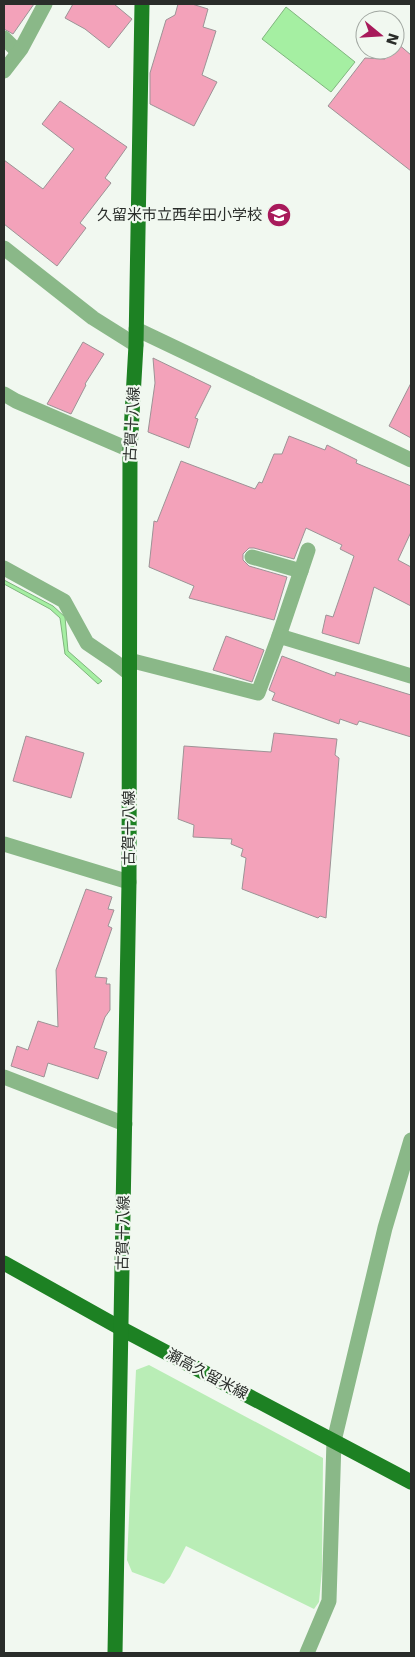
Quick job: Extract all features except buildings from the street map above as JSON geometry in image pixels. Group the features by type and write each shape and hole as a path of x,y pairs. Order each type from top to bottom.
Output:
{"main road":[{"name":"古賀十八線","path":"115,1653 129,882 130,450 136,345 142,4"},
{"name":"瀬高久留米線","path":"4,1263 122,1329 411,1482"}],"street":[{"path":"4,71 18,52 45,4"},
{"path":"4,38 18,52"},
{"path":"4,248 93,318 136,345"},
{"path":"136,329 411,460"},
{"path":"4,394 16,401 130,450"},
{"path":"4,568 64,601 87,643 115,662 129,667 258,693 308,550"},
{"path":"252,557 301,571"},
{"path":"279,636 411,676"},
{"path":"4,844 129,882"},
{"path":"4,1077 125,1124"},
{"path":"307,1653 329,1601 334,1441 385,1228 411,1140"}],"shaded area":[{"path":"286,7 355,62 331,92 262,39"},
{"path":"4,580 53,606 65,617 68,651 102,681 98,684 65,654 60,618 50,609 4,584"},
{"path":"149,1365 323,1458 322,1570 319,1602 314,1609 186,1546 170,1577 164,1584 132,1572 127,1560 136,1370"}],"place":[{"name":"久留米市立西牟田小学校","path":"279,215"}]}
